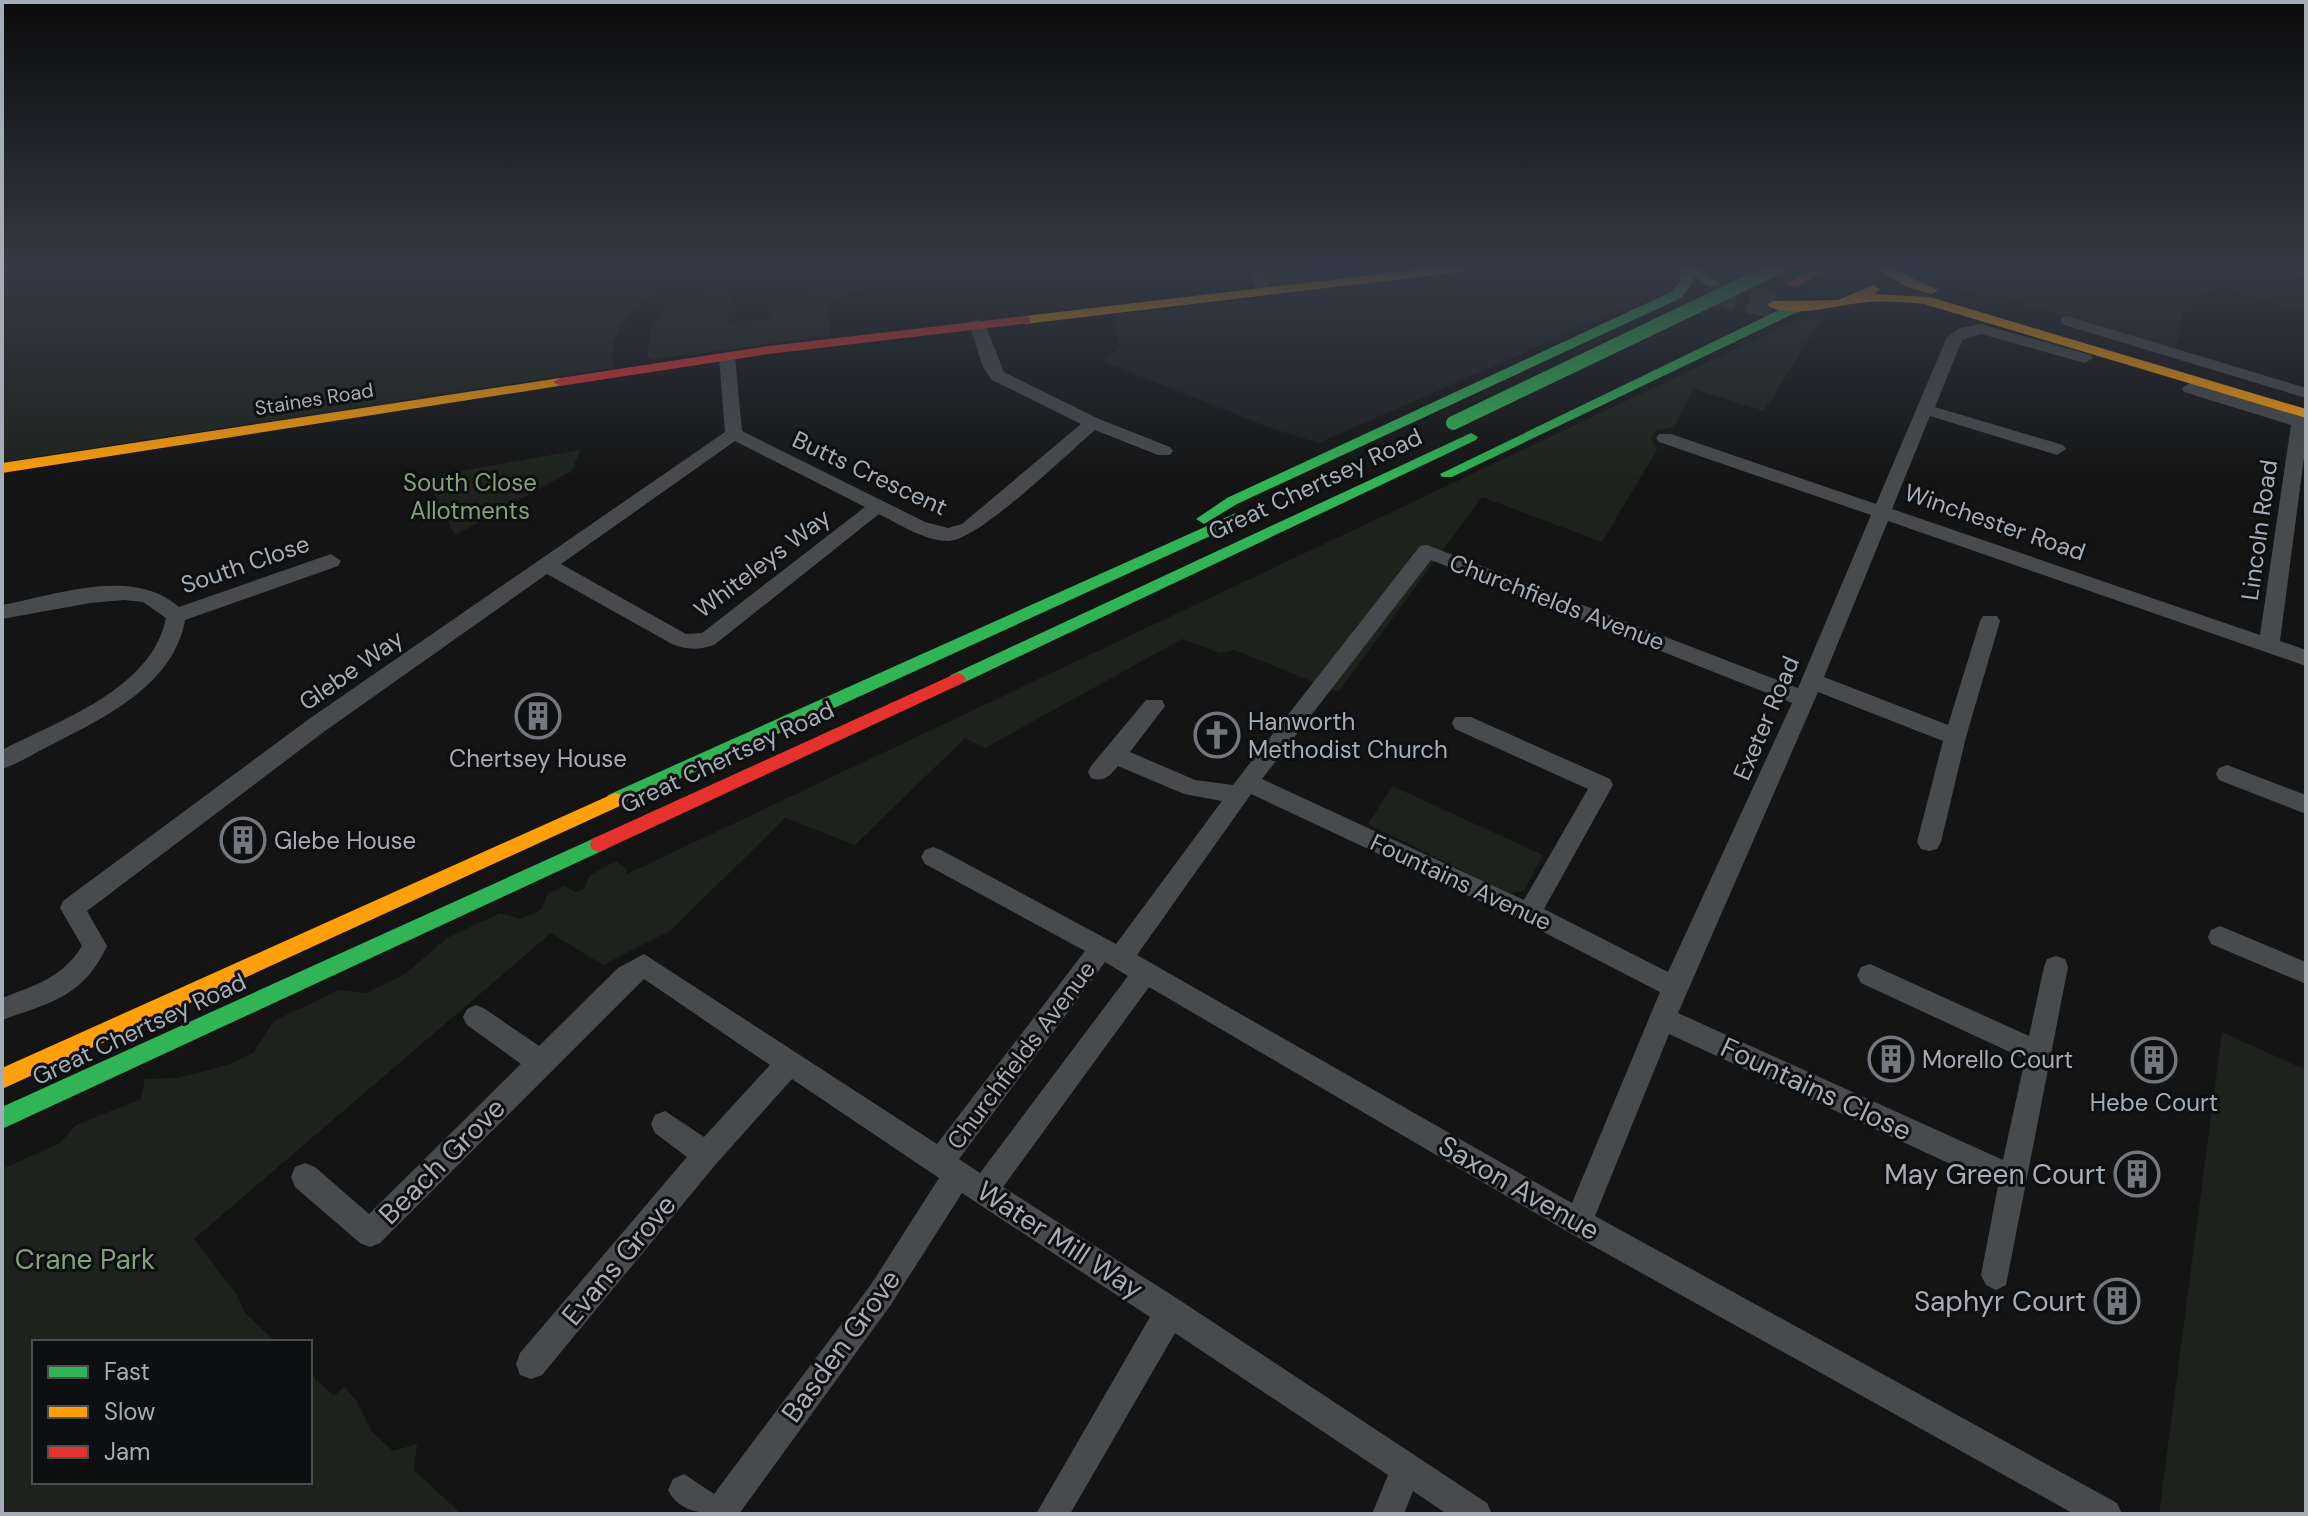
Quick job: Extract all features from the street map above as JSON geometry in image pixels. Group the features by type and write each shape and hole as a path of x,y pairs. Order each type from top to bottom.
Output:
{"main road":[{"name":"Staines Road","path":"2,468 727,357 873,338"},
{"path":"1147,557 1232,501 1584,338"},
{"path":"1445,426 1630,338"},
{"path":"1435,480 1732,338"},
{"path":"2072,338 2304,416"},
{"name":"Great Chertsey Road","path":"2,1118 1015,653 1478,434"},
{"name":"Great Chertsey Road","path":"2,1079 1322,480"},
{"path":"1015,653 1284,546"}],"street":[{"path":"981,338 991,367 998,376 1093,423 1164,451"},
{"name":"Exeter Road","path":"1578,1222 1674,987 1808,690 1955,338"},
{"name":"Exeter Road","path":"2068,338 2085,358"},
{"path":"2074,338 2306,393"},
{"path":"727,357 734,434"},
{"path":"2190,388 2304,416"},
{"path":"1924,409 2057,449"},
{"name":"Lincoln Road","path":"2269,645 2304,416"},
{"name":"Butts Crescent","path":"734,434 938,534 961,533 1093,423"},
{"name":"Glebe Way","path":"2,1009 47,992 78,974 95,946 72,908 317,725 734,434"},
{"name":"Winchester Road","path":"1665,438 2306,658"},
{"name":"Whiteleys Way","path":"547,565 679,639 687,642 707,640 878,506"},
{"name":"Churchfields Avenue","path":"949,1168 1111,954 1427,551 1808,690"},
{"name":"South Close","path":"176,616 331,561"},
{"path":"2,612 112,594 140,594 162,602 176,616 177,631 169,650 153,670 113,699 2,760"},
{"path":"1929,842 1955,737 1990,621"},
{"path":"1808,690 1955,737"},
{"path":"1099,772 1154,706"},
{"path":"1463,723 1602,785 1529,913"},
{"name":"Fountains Avenue","path":"1115,755 1192,788 1243,788 1529,913 1674,987"},
{"path":"2227,774 2306,805"},
{"name":"Saxon Avenue","path":"933,857 1111,954 1578,1222 2106,1514"},
{"path":"2220,937 2306,973"},
{"name":"Water Mill Way","path":"644,965 1476,1514"},
{"name":"Beach Grove","path":"305,1177 370,1233 627,976 644,965"},
{"path":"1996,1275 2056,967"},
{"name":"Churchfields Avenue","path":"984,1190 1144,974"},
{"path":"1870,975 2039,1053"},
{"path":"476,1017 540,1062"},
{"name":"Fountains Close","path":"1663,1019 2013,1179"},
{"name":"Evans Grove","path":"531,1364 706,1155 789,1063"},
{"path":"665,1124 706,1155"},
{"name":"Basden Grove","path":"684,1490 716,1514 880,1296 949,1168"},
{"path":"1052,1514 1171,1311"},
{"path":"1388,1514 1407,1468"}],"shaded area":[{"path":"1118,338 1558,338 1319,443 1268,427 1102,361 1120,348"},
{"path":"2138,338 2178,338 2175,349"}],"green space":[{"path":"2,338 616,338 612,352 613,368 2,462"},
{"path":"650,338 811,338 653,360 647,357"},
{"name":"Crane Park","path":"1760,338 1810,338 1764,411 1694,389 1674,427 1655,431 1651,438 1657,450 1602,542 1482,497 1338,692 1234,650 1220,653 1182,639 985,748 965,738 855,845 785,818 671,930 603,965 551,933 194,1239 237,1295 245,1313 274,1340 32,1340 32,1484 312,1484 312,1376 334,1396 344,1387 356,1400 372,1432 393,1451 417,1444 414,1470 461,1514 2,1514 2,1169 60,1143 76,1125 141,1099 145,1079 178,1078 227,1065 253,1053 274,1021 339,990 366,993 405,974 447,938 500,913 520,919 541,910 548,893 565,886 575,892 585,888 590,875 616,861 627,870 627,874"},
{"name":"South Close Allotments","path":"580,450 572,471 455,535 426,477"},
{"path":"1392,786 1543,855 1524,891 1508,893 1368,824"},
{"path":"2222,1032 2306,1070 2306,1514 2159,1514"}],"traffic: fast":[{"path":"1204,519 1232,501 1584,338"},
{"path":"1453,423 1631,338"},
{"path":"1447,474 1732,338"},
{"path":"957,679 1471,437"},
{"path":"615,800 1236,518"},
{"path":"2,1118 599,844"}],"traffic: slow":[{"path":"2051,338 2306,414"},
{"path":"2,468 560,382"},
{"path":"2,1079 615,800"}],"traffic: jam":[{"path":"560,382 769,350 874,338"},
{"path":"599,844 957,679"}],"place":[{"name":"Chertsey House","path":"538,716"},
{"name":"Hanworth Methodist Church","path":"1217,735"},
{"name":"Glebe House","path":"243,840"},
{"name":"Morello Court","path":"1891,1059"},
{"name":"Hebe Court","path":"2154,1060"},
{"name":"May Green Court","path":"2137,1174"},
{"name":"Saphyr Court","path":"2117,1301"}]}
